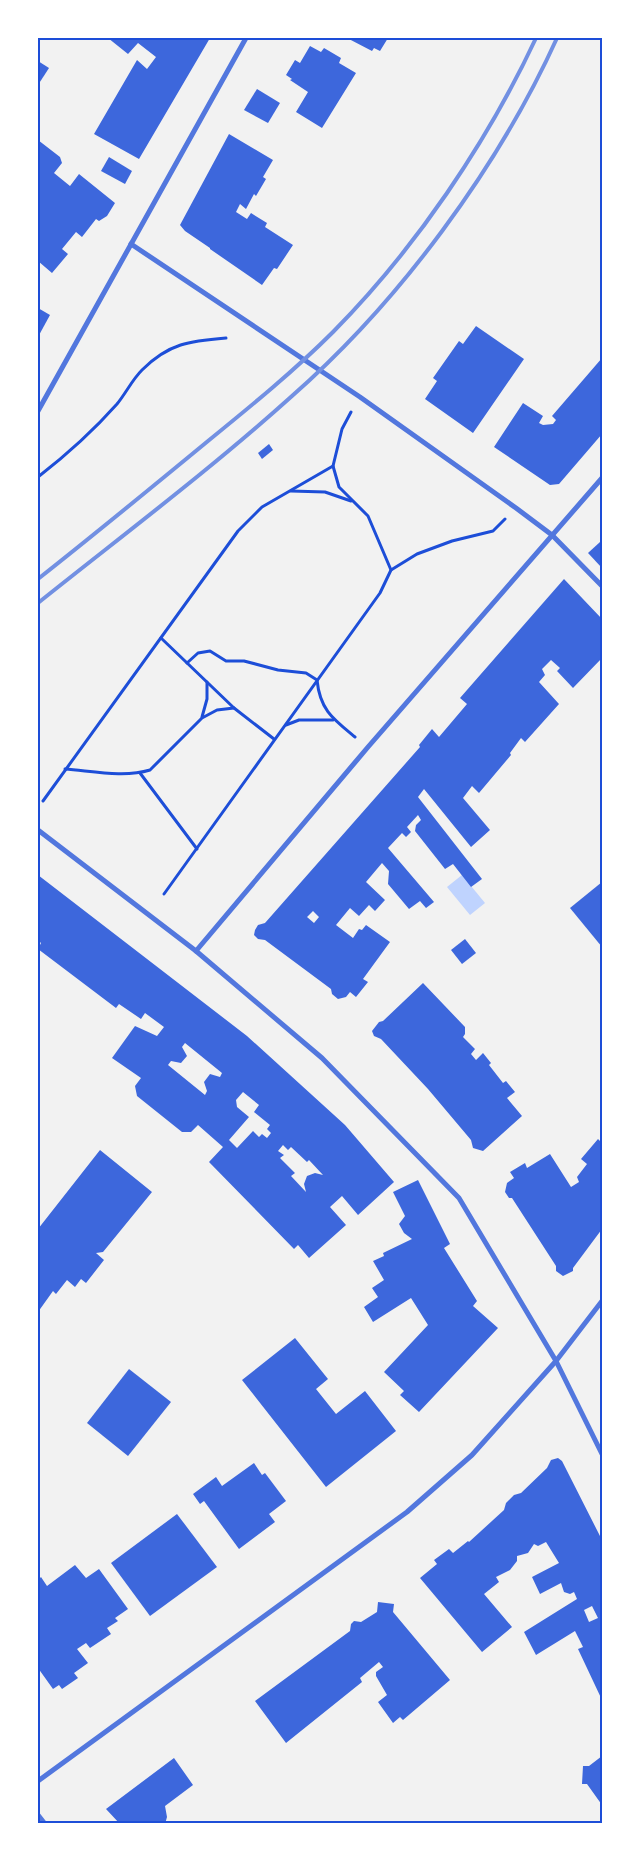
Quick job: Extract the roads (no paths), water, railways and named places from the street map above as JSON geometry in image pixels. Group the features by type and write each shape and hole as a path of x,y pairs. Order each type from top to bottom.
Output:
{"street":[{"path":"38,411 246,38"},
{"path":"131,244 360,397 516,508 552,535 602,586"},
{"path":"196,951 368,747 602,478"},
{"path":"38,830 196,951 322,1058 459,1198 556,1361 602,1454"},
{"path":"38,1781 406,1512 472,1455 556,1361 602,1301"},
{"path":"38,1815 45,1824"}],"water":[{"path":"462,875 485,903 470,915 447,887"}],"railway":[{"path":"38,579 272,388 333,332 363,300 392,266 447,193 495,117 536,38"},
{"path":"38,603 198,476 261,423 332,359 370,319 407,276 475,184 506,136 557,38"}]}
